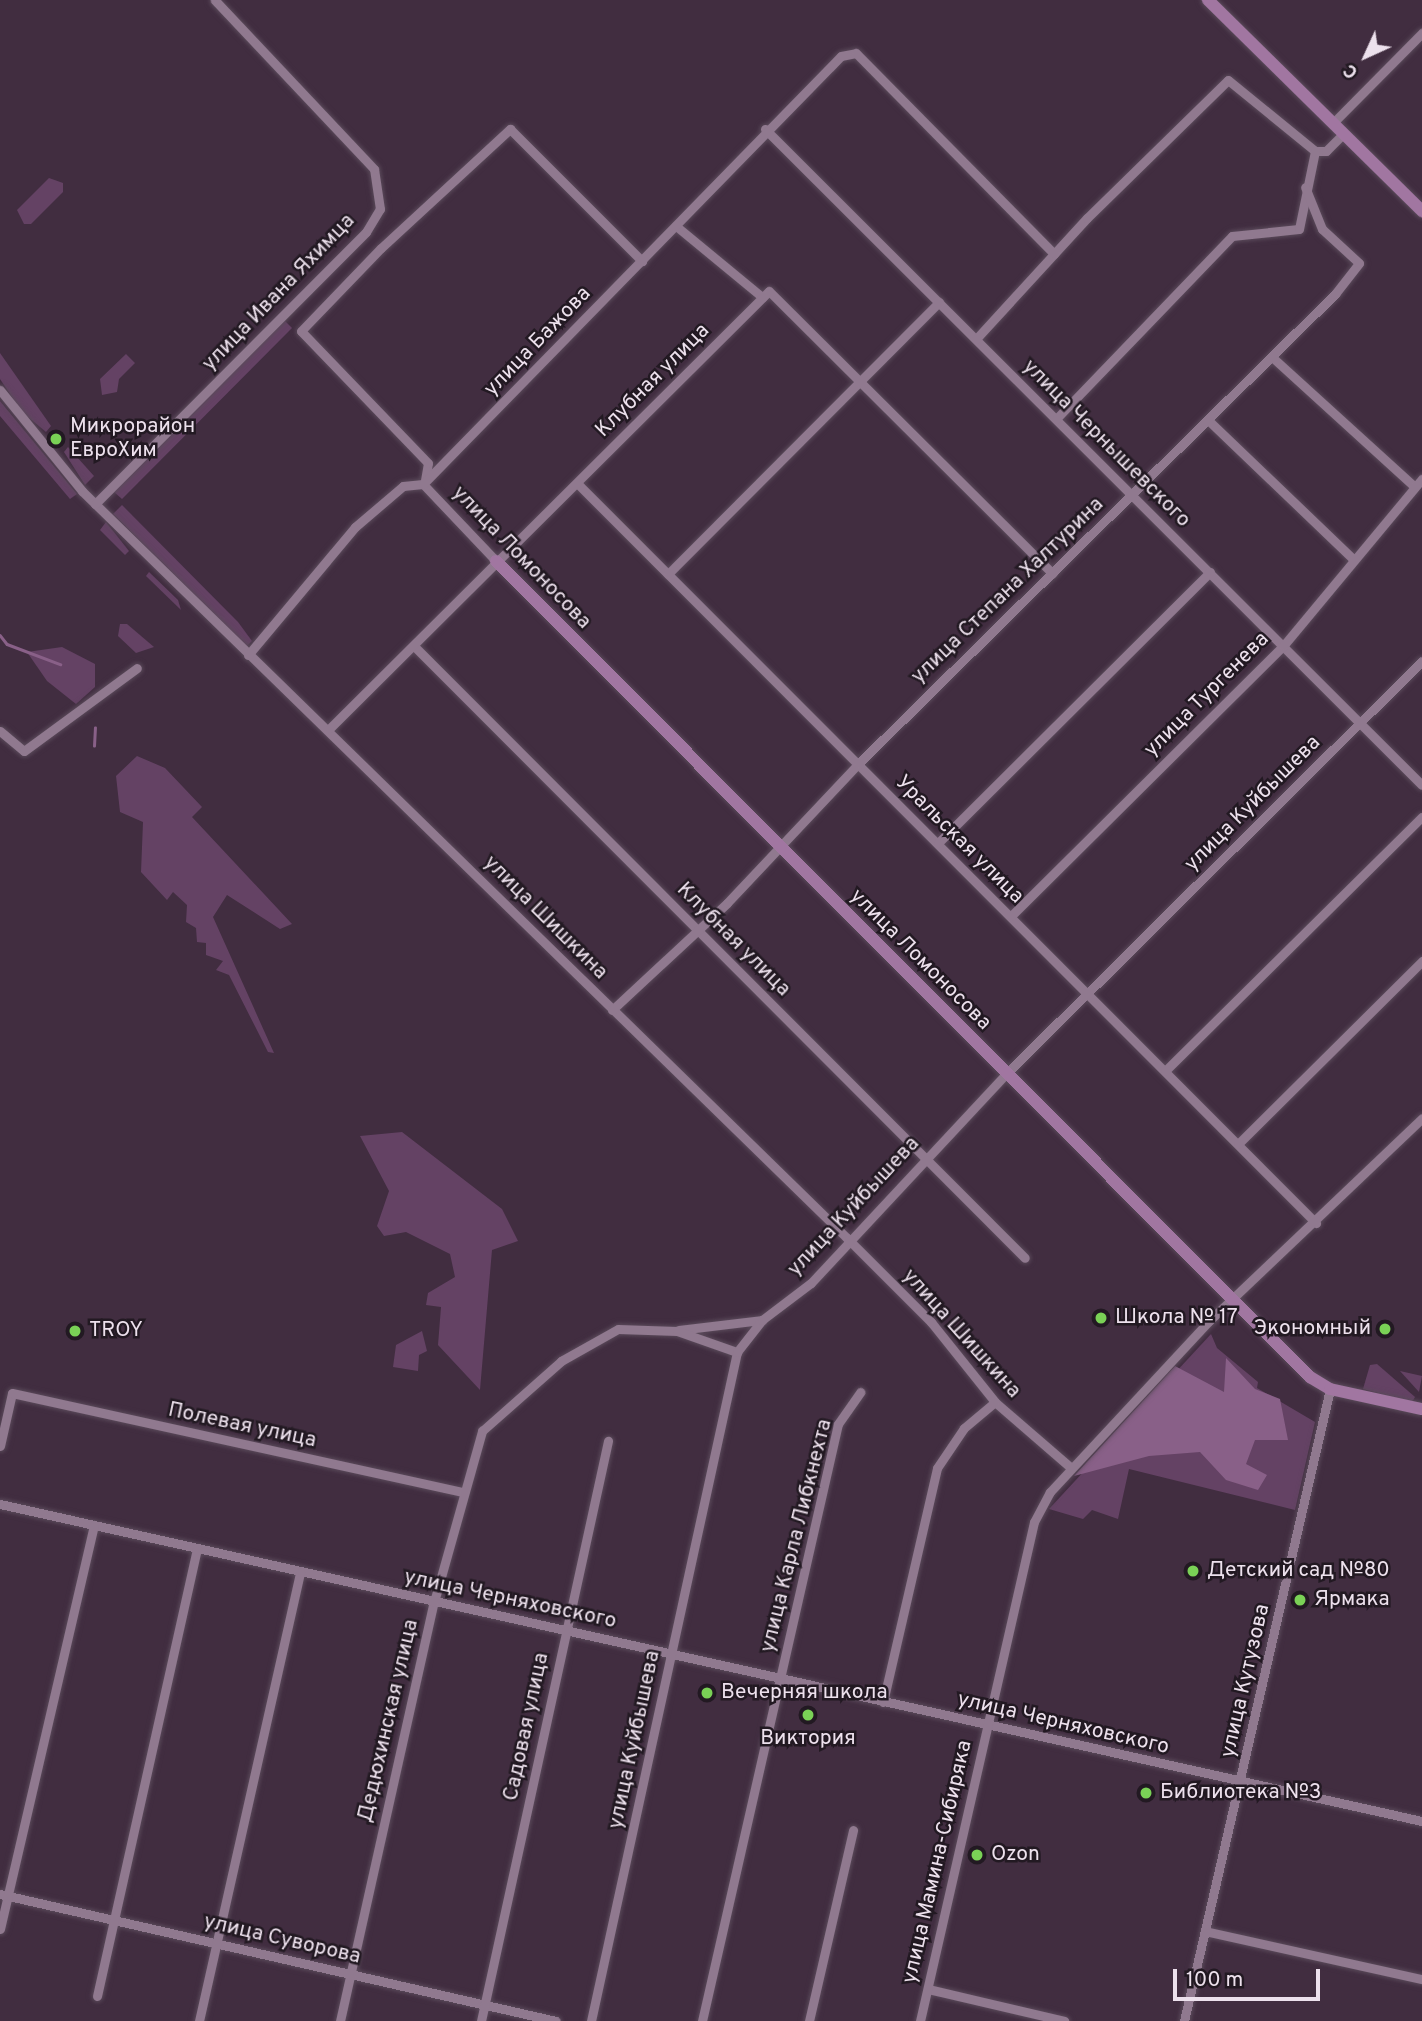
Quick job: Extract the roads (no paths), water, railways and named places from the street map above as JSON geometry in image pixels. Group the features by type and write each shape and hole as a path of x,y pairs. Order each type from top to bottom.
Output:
{"street":[{"name":"улица Ивана Яхимца","path":"95,504 366,232 380,209 374,169 215,0"},
{"path":"1208,0 1422,211"},
{"path":"1333,123 1422,33"},
{"name":"улица Бажова","path":"248,654 355,527 403,486 423,484 676,226 765,129 841,56 856,53 1054,254"},
{"path":"976,339 1054,254 1228,80 1315,151 1326,151 1344,134"},
{"path":"423,484 428,463 301,331 381,248 510,129 642,261"},
{"name":"улица Чернышевского","path":"765,129 1422,785"},
{"path":"1056,419 1232,236 1299,229 1305,187 1315,151"},
{"name":"улица Степана Халтурина","path":"611,1010 698,929 858,764 1272,357 1359,263 1322,229 1305,187"},
{"path":"676,226 766,294 861,382 1052,573"},
{"name":"Клубная улица","path":"330,728 415,647 496,561 766,294"},
{"path":"668,574 939,302"},
{"path":"1272,357 1419,483"},
{"name":"улица Шишкина","path":"0,390 95,504 248,654 330,728 611,1010 847,1238 931,1322 995,1402 1070,1466"},
{"path":"1208,420 1353,559"},
{"name":"Уральская улица","path":"577,483 1316,1223"},
{"name":"улица Тургенева","path":"1011,916 1284,645 1419,483"},
{"name":"улица Ломоносова","path":"423,484 779,846 1233,1303 1310,1377 1331,1389 1422,1409"},
{"path":"938,843 1210,572"},
{"name":"Клубная улица","path":"415,647 1025,1258"},
{"name":"улица Куйбышева","path":"591,2021 737,1352 762,1320 811,1283 847,1238 1087,992 1422,661"},
{"path":"0,731 24,751 137,668"},
{"path":"1165,1071 1422,817"},
{"path":"1238,1144 1422,961"},
{"name":"улица Мамина-Сибиряка","path":"920,2021 1034,1522 1070,1466 1422,1118"},
{"path":"677,1331 762,1320"},
{"name":"Дедюхинская улица","path":"340,2021 434,1602 482,1431 561,1361 618,1329 677,1331 737,1352"},
{"name":"улица Кутузова","path":"1184,2021 1331,1389"},
{"name":"улица Карла Либкнехта","path":"702,2021 838,1424 860,1392"},
{"name":"Полевая улица","path":"0,1446 12,1393 464,1492"},
{"path":"883,1702 937,1468 964,1428 995,1402"},
{"name":"Садовая улица","path":"481,2021 608,1441"},
{"name":"улица Черняховского","path":"0,1504 1422,1821"},
{"path":"0,1928 4,1894 94,1525"},
{"path":"97,1996 197,1548"},
{"path":"199,2021 300,1572"},
{"path":"809,2021 853,1830"},
{"name":"улица Суворова","path":"4,1894 556,2021"},
{"path":"1205,1931 1422,1979"},
{"path":"928,1989 1064,2021"}],"waterway":[{"path":"0,635 7,644 60,664"},
{"path":"94,746 95,728"}],"place":[{"name":"Микрорайон ЕвроХим","path":"56,439"},
{"name":"Школа № 17","path":"1101,1318"},
{"name":"Экономный","path":"1385,1329"},
{"name":"TROY","path":"75,1331"},
{"name":"Детский сад №80","path":"1193,1571"},
{"name":"Ярмака","path":"1300,1600"},
{"name":"Вечерняя школа","path":"707,1693"},
{"name":"Виктория","path":"808,1715"},
{"name":"Библиотека №3","path":"1146,1793"},
{"name":"Ozon","path":"977,1855"}]}
